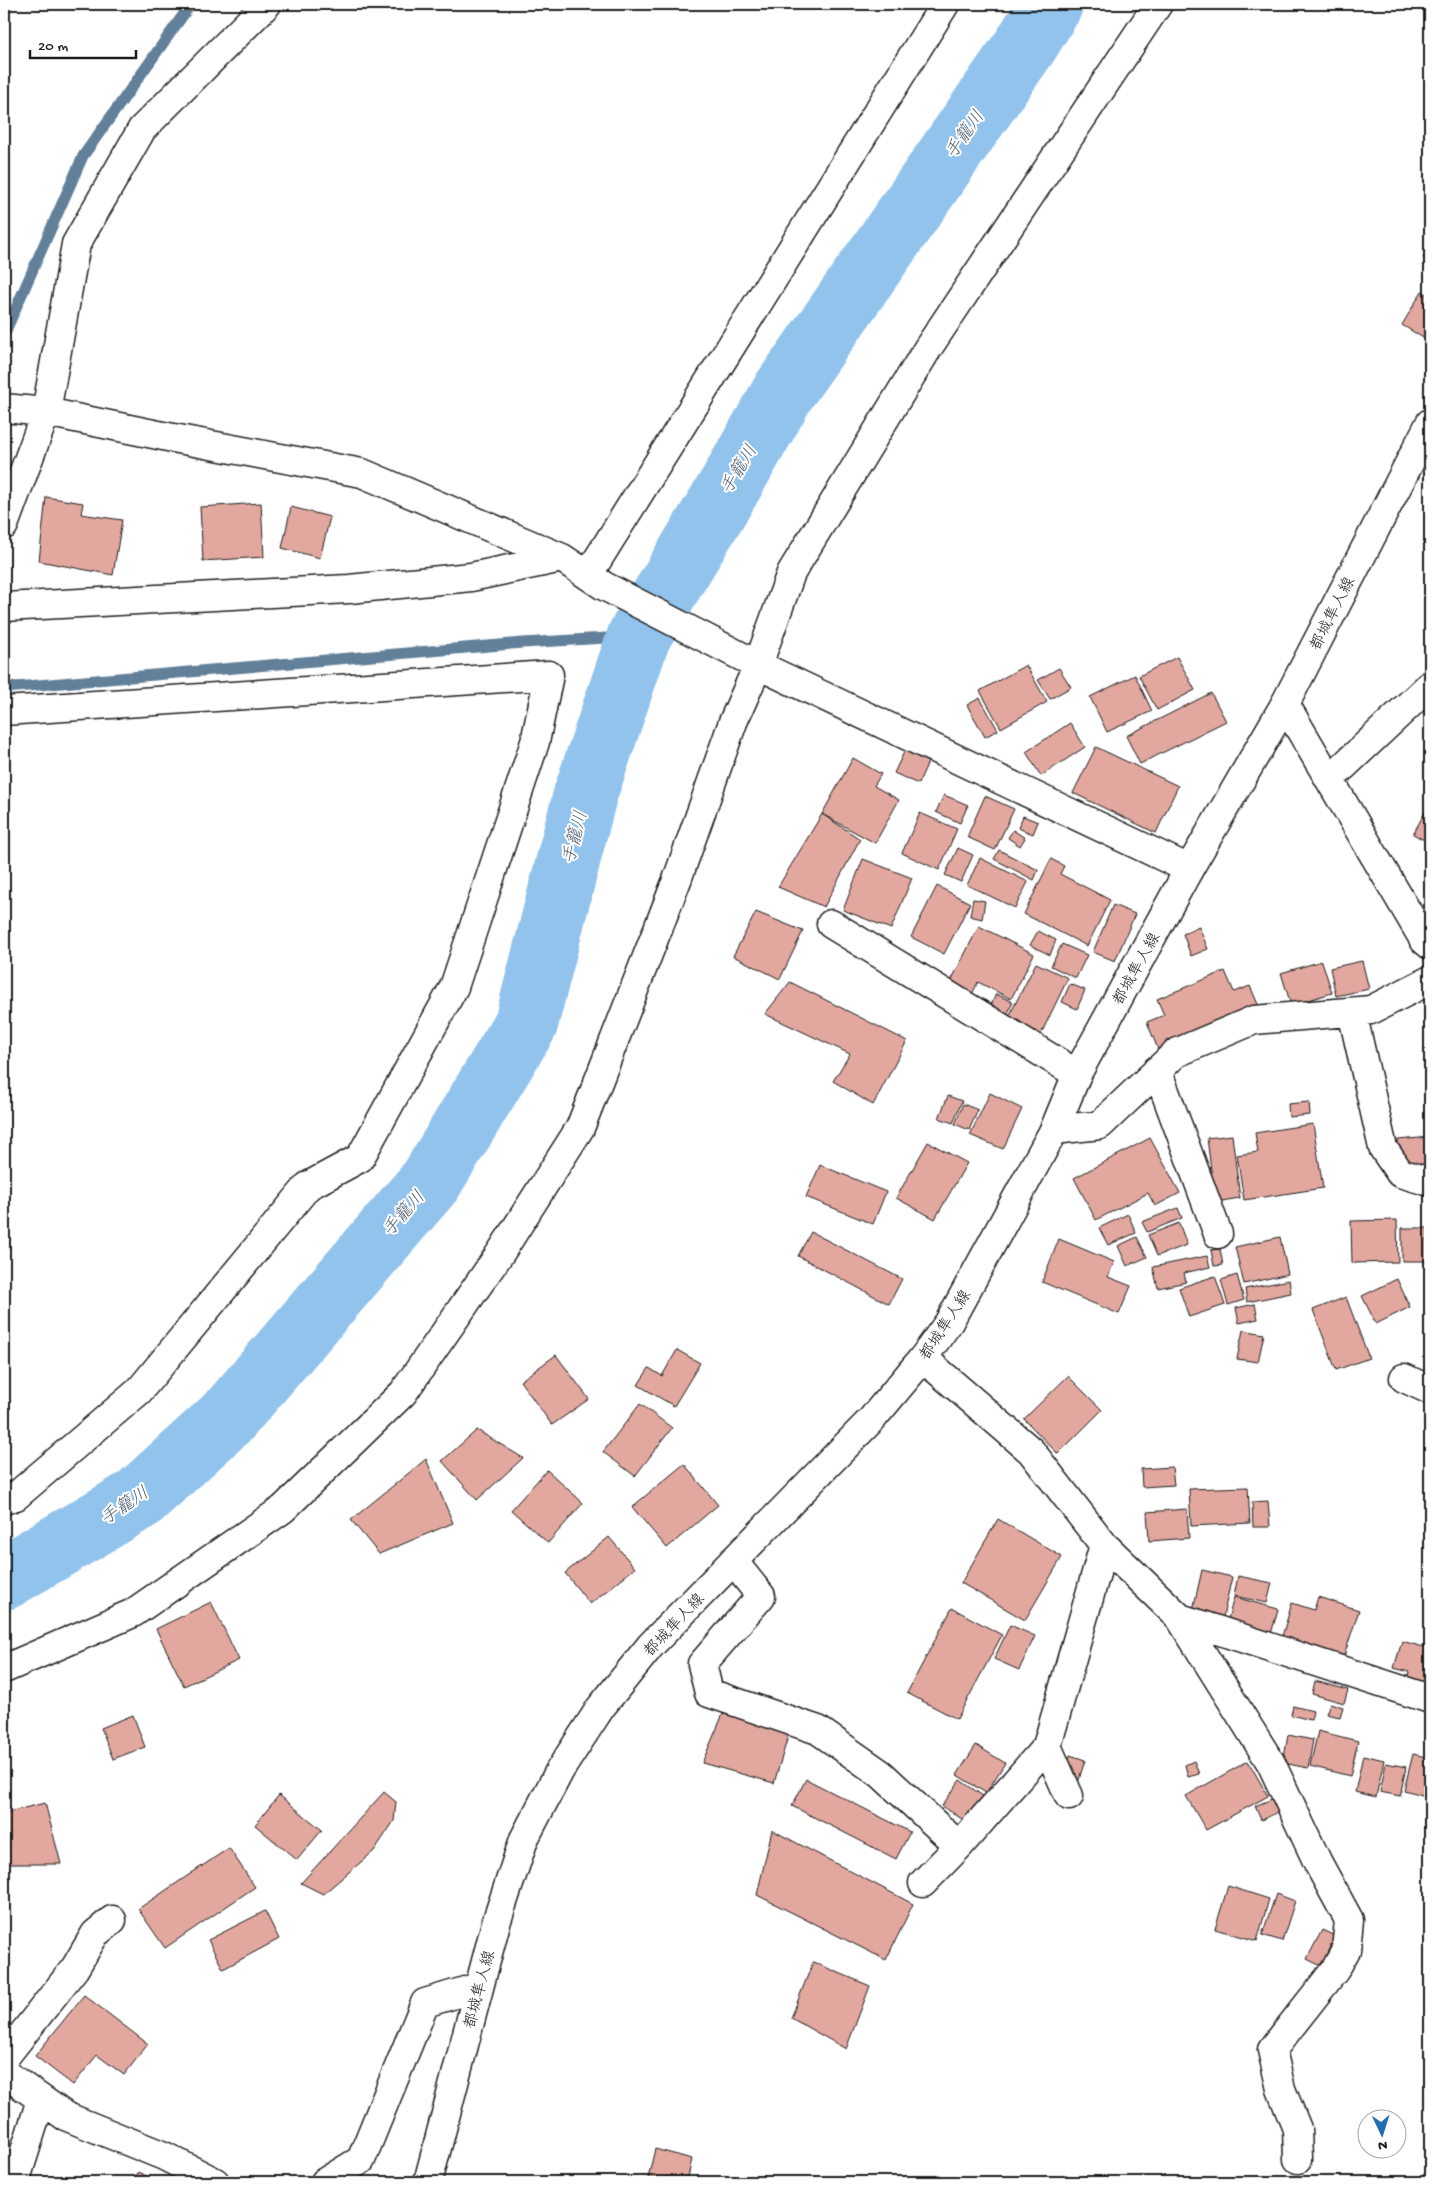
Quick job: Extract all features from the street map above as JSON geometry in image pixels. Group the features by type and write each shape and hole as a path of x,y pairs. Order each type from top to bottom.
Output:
{"street":[{"path":"4,525 46,412 76,244 142,129 267,4"},
{"path":"596,580 945,4"},
{"path":"4,1669 133,1613 283,1509 403,1392 501,1252 580,1128 677,880 733,722 758,665 792,573 928,348 1158,4"},
{"path":"4,408 46,412 362,473 562,558 596,580 758,665 1189,869"},
{"name":"都城隼人線","path":"428,2182 496,1923 524,1839 560,1770 601,1708 652,1645 872,1419 923,1358 949,1322 1054,1130 1077,1074 1189,869 1285,704 1430,423"},
{"path":"4,607 348,589 471,577 562,558"},
{"path":"4,710 549,675 535,742 454,987 360,1158 308,1186 138,1392 16,1496 4,1500"},
{"path":"1330,780 1430,685"},
{"path":"1285,704 1424,940 1430,945"},
{"path":"831,924 1077,1074"},
{"path":"1054,1130 1100,1125 1176,1052 1254,1020 1370,1010 1430,980"},
{"path":"1352,1012 1383,1148 1400,1173 1430,1182"},
{"path":"1157,1070 1218,1234"},
{"path":"923,1358 1031,1451 1104,1545 1180,1618 1271,1763 1318,1863 1350,1920 1346,1950 1335,1970 1272,2050 1281,2089 1297,2129 1298,2159"},
{"path":"1404,1378 1430,1390"},
{"path":"923,1883 959,1846 1047,1746 1104,1545"},
{"path":"733,1561 761,1596 702,1664 709,1693 818,1730 881,1774 959,1846"},
{"path":"1180,1618 1430,1699"},
{"path":"1047,1746 1069,1796"},
{"path":"4,2058 76,1968 95,1934 112,1920"},
{"path":"325,2182 361,2160 425,2003 478,1987"},
{"path":"4,2073 64,2116 164,2156 215,2182"},
{"path":"15,2182 41,2100"}],"building":[{"path":"1430,247 1430,262 1423,258"},
{"path":"1422,291 1430,296 1430,342 1402,325"},
{"path":"46,497 83,503 81,514 122,520 113,575 39,561"},
{"path":"261,503 264,557 203,561 200,507"},
{"path":"291,507 330,517 320,558 282,548"},
{"path":"1177,657 1195,690 1157,710 1139,676"},
{"path":"1026,665 1047,702 1001,728 980,691"},
{"path":"1059,668 1071,687 1050,699 1038,680"},
{"path":"1135,675 1152,711 1107,732 1090,697"},
{"path":"1211,693 1226,721 1140,764 1126,736"},
{"path":"980,698 998,730 985,737 967,705"},
{"path":"1070,723 1085,747 1041,776 1026,752"},
{"path":"1096,747 1178,786 1156,833 1073,793"},
{"path":"905,750 929,760 918,784 894,773"},
{"path":"853,758 881,774 874,786 899,800 875,843 822,814"},
{"path":"944,795 968,805 960,823 936,812"},
{"path":"985,796 1014,809 995,850 967,837"},
{"path":"1430,803 1430,843 1413,834"},
{"path":"920,813 957,829 939,870 902,853"},
{"path":"822,814 860,839 824,907 778,887"},
{"path":"1023,816 1038,822 1033,834 1018,828"},
{"path":"1013,830 1025,838 1020,846 1008,838"},
{"path":"958,848 973,855 961,882 945,875"},
{"path":"999,850 1038,870 1034,880 994,859"},
{"path":"980,858 1028,882 1015,908 967,885"},
{"path":"863,859 912,878 891,929 843,910"},
{"path":"1051,859 1064,866 1060,874 1110,900 1087,946 1024,914"},
{"path":"937,886 970,903 944,954 911,937"},
{"path":"973,899 985,901 982,919 970,916"},
{"path":"1113,905 1135,914 1115,961 1093,952"},
{"path":"756,912 803,931 780,979 733,956"},
{"path":"979,926 1034,954 1011,999 978,982 971,996 949,985"},
{"path":"1199,927 1208,949 1191,956 1183,934"},
{"path":"1038,931 1056,940 1050,955 1030,945"},
{"path":"1062,944 1087,955 1076,978 1051,966"},
{"path":"1322,961 1332,993 1291,1005 1281,973"},
{"path":"1362,961 1369,989 1336,996 1330,968"},
{"path":"1036,963 1068,978 1040,1036 1007,1020"},
{"path":"1225,971 1234,992 1250,986 1261,1011 1159,1052 1147,1022 1164,1015 1157,999"},
{"path":"790,982 907,1041 873,1105 833,1081 850,1054 765,1014"},
{"path":"1070,984 1085,990 1077,1009 1062,1002"},
{"path":"996,994 1013,1002 1005,1019 988,1012"},
{"path":"990,1093 1022,1109 1003,1149 970,1135"},
{"path":"948,1096 962,1101 953,1123 939,1118"},
{"path":"1309,1102 1310,1115 1289,1117 1288,1104"},
{"path":"963,1104 978,1110 969,1130 955,1124"},
{"path":"1313,1124 1323,1188 1244,1200 1237,1155 1258,1152 1255,1133"},
{"path":"1232,1135 1240,1198 1215,1202 1207,1138"},
{"path":"1430,1137 1430,1168 1400,1170 1398,1140"},
{"path":"1150,1138 1180,1193 1155,1206 1148,1193 1096,1220 1074,1178"},
{"path":"928,1142 967,1163 935,1219 896,1198"},
{"path":"820,1165 886,1192 873,1224 806,1197"},
{"path":"1178,1208 1182,1218 1147,1232 1142,1222"},
{"path":"1128,1214 1136,1233 1108,1245 1099,1228"},
{"path":"1397,1220 1398,1262 1352,1263 1351,1221"},
{"path":"1179,1223 1187,1245 1157,1256 1148,1235"},
{"path":"1402,1228 1430,1228 1430,1261 1402,1261"},
{"path":"811,1232 902,1279 889,1304 798,1256"},
{"path":"1137,1237 1147,1257 1127,1266 1118,1246"},
{"path":"1280,1237 1288,1274 1244,1284 1235,1247"},
{"path":"1059,1239 1114,1262 1108,1277 1131,1286 1119,1314 1042,1282"},
{"path":"1220,1249 1223,1265 1214,1266 1211,1250"},
{"path":"1207,1256 1210,1267 1184,1273 1186,1282 1158,1288 1153,1267"},
{"path":"1237,1275 1244,1300 1228,1305 1221,1280"},
{"path":"1215,1276 1225,1305 1189,1317 1179,1288"},
{"path":"1397,1279 1410,1307 1376,1324 1362,1296"},
{"path":"1289,1280 1291,1293 1247,1302 1245,1289"},
{"path":"1346,1297 1369,1358 1336,1370 1313,1310"},
{"path":"1255,1304 1258,1319 1239,1323 1236,1308"},
{"path":"1243,1330 1264,1334 1258,1362 1237,1359"},
{"path":"677,1350 700,1363 674,1406 638,1385 649,1368 662,1376"},
{"path":"556,1355 589,1399 552,1425 520,1381"},
{"path":"1068,1376 1102,1410 1058,1454 1024,1419"},
{"path":"640,1404 672,1428 635,1476 603,1452"},
{"path":"477,1430 523,1458 477,1500 442,1461"},
{"path":"426,1459 453,1523 379,1554 351,1520"},
{"path":"684,1464 718,1505 667,1548 632,1507"},
{"path":"1172,1467 1174,1485 1142,1487 1141,1469"},
{"path":"547,1470 583,1503 548,1543 511,1510"},
{"path":"1248,1487 1250,1523 1191,1526 1189,1489"},
{"path":"1268,1501 1270,1527 1253,1527 1252,1502"},
{"path":"1187,1509 1189,1538 1149,1541 1147,1512"},
{"path":"998,1519 1062,1557 1025,1620 961,1583"},
{"path":"609,1537 635,1568 590,1604 565,1573"},
{"path":"1202,1570 1232,1577 1222,1621 1192,1614"},
{"path":"1238,1576 1272,1583 1267,1603 1234,1596"},
{"path":"1234,1597 1278,1609 1271,1634 1227,1623"},
{"path":"1318,1597 1359,1610 1342,1662 1280,1643 1292,1603 1314,1610"},
{"path":"211,1602 239,1660 184,1686 156,1629"},
{"path":"952,1608 1002,1635 957,1719 907,1693"},
{"path":"1010,1625 1035,1636 1019,1670 994,1659"},
{"path":"1402,1641 1430,1649 1430,1695 1405,1688 1409,1672 1394,1668"},
{"path":"1315,1681 1348,1690 1344,1703 1312,1694"},
{"path":"1330,1703 1343,1707 1340,1717 1326,1714"},
{"path":"1293,1706 1313,1711 1311,1720 1291,1715"},
{"path":"723,1714 790,1730 774,1783 702,1763"},
{"path":"133,1715 145,1747 113,1759 101,1728"},
{"path":"1318,1731 1358,1741 1350,1776 1310,1766"},
{"path":"1288,1735 1313,1740 1308,1768 1283,1763"},
{"path":"976,1745 1005,1763 986,1793 957,1775"},
{"path":"1413,1754 1430,1758 1430,1797 1404,1790"},
{"path":"1070,1755 1085,1760 1078,1783 1063,1778"},
{"path":"1363,1755 1384,1760 1376,1797 1355,1792"},
{"path":"1194,1761 1199,1774 1188,1777 1185,1765"},
{"path":"1248,1761 1268,1796 1206,1830 1186,1796"},
{"path":"1386,1763 1406,1767 1400,1796 1380,1792"},
{"path":"806,1779 910,1832 896,1859 792,1806"},
{"path":"960,1780 983,1796 965,1821 942,1806"},
{"path":"384,1792 396,1802 394,1821 374,1851 323,1894 301,1883"},
{"path":"279,1795 322,1830 297,1860 255,1825"},
{"path":"1272,1799 1278,1812 1261,1820 1255,1806"},
{"path":"45,1803 61,1864 4,1864 4,1813"},
{"path":"772,1830 913,1904 886,1960 757,1895"},
{"path":"229,1848 255,1887 165,1948 138,1909"},
{"path":"1228,1886 1269,1899 1257,1941 1215,1929"},
{"path":"1276,1894 1295,1901 1282,1941 1262,1935"},
{"path":"265,1911 279,1939 223,1969 208,1940"},
{"path":"1322,1930 1335,1936 1321,1966 1307,1959"},
{"path":"813,1962 870,1986 846,2049 791,2018"},
{"path":"84,1995 148,2044 124,2075 97,2055 73,2085 35,2056"},
{"path":"655,2149 692,2159 687,2182 647,2182"},
{"path":"138,2172 158,2182 133,2182"}],"waterway":[{"path":"4,335 83,156 191,4"},
{"name":"手籠川","path":"4,1578 138,1499 229,1416 431,1181 526,1024 585,795 639,636 731,484 784,391 1026,45 1051,4"},
{"path":"4,688 523,643 639,636"}]}
